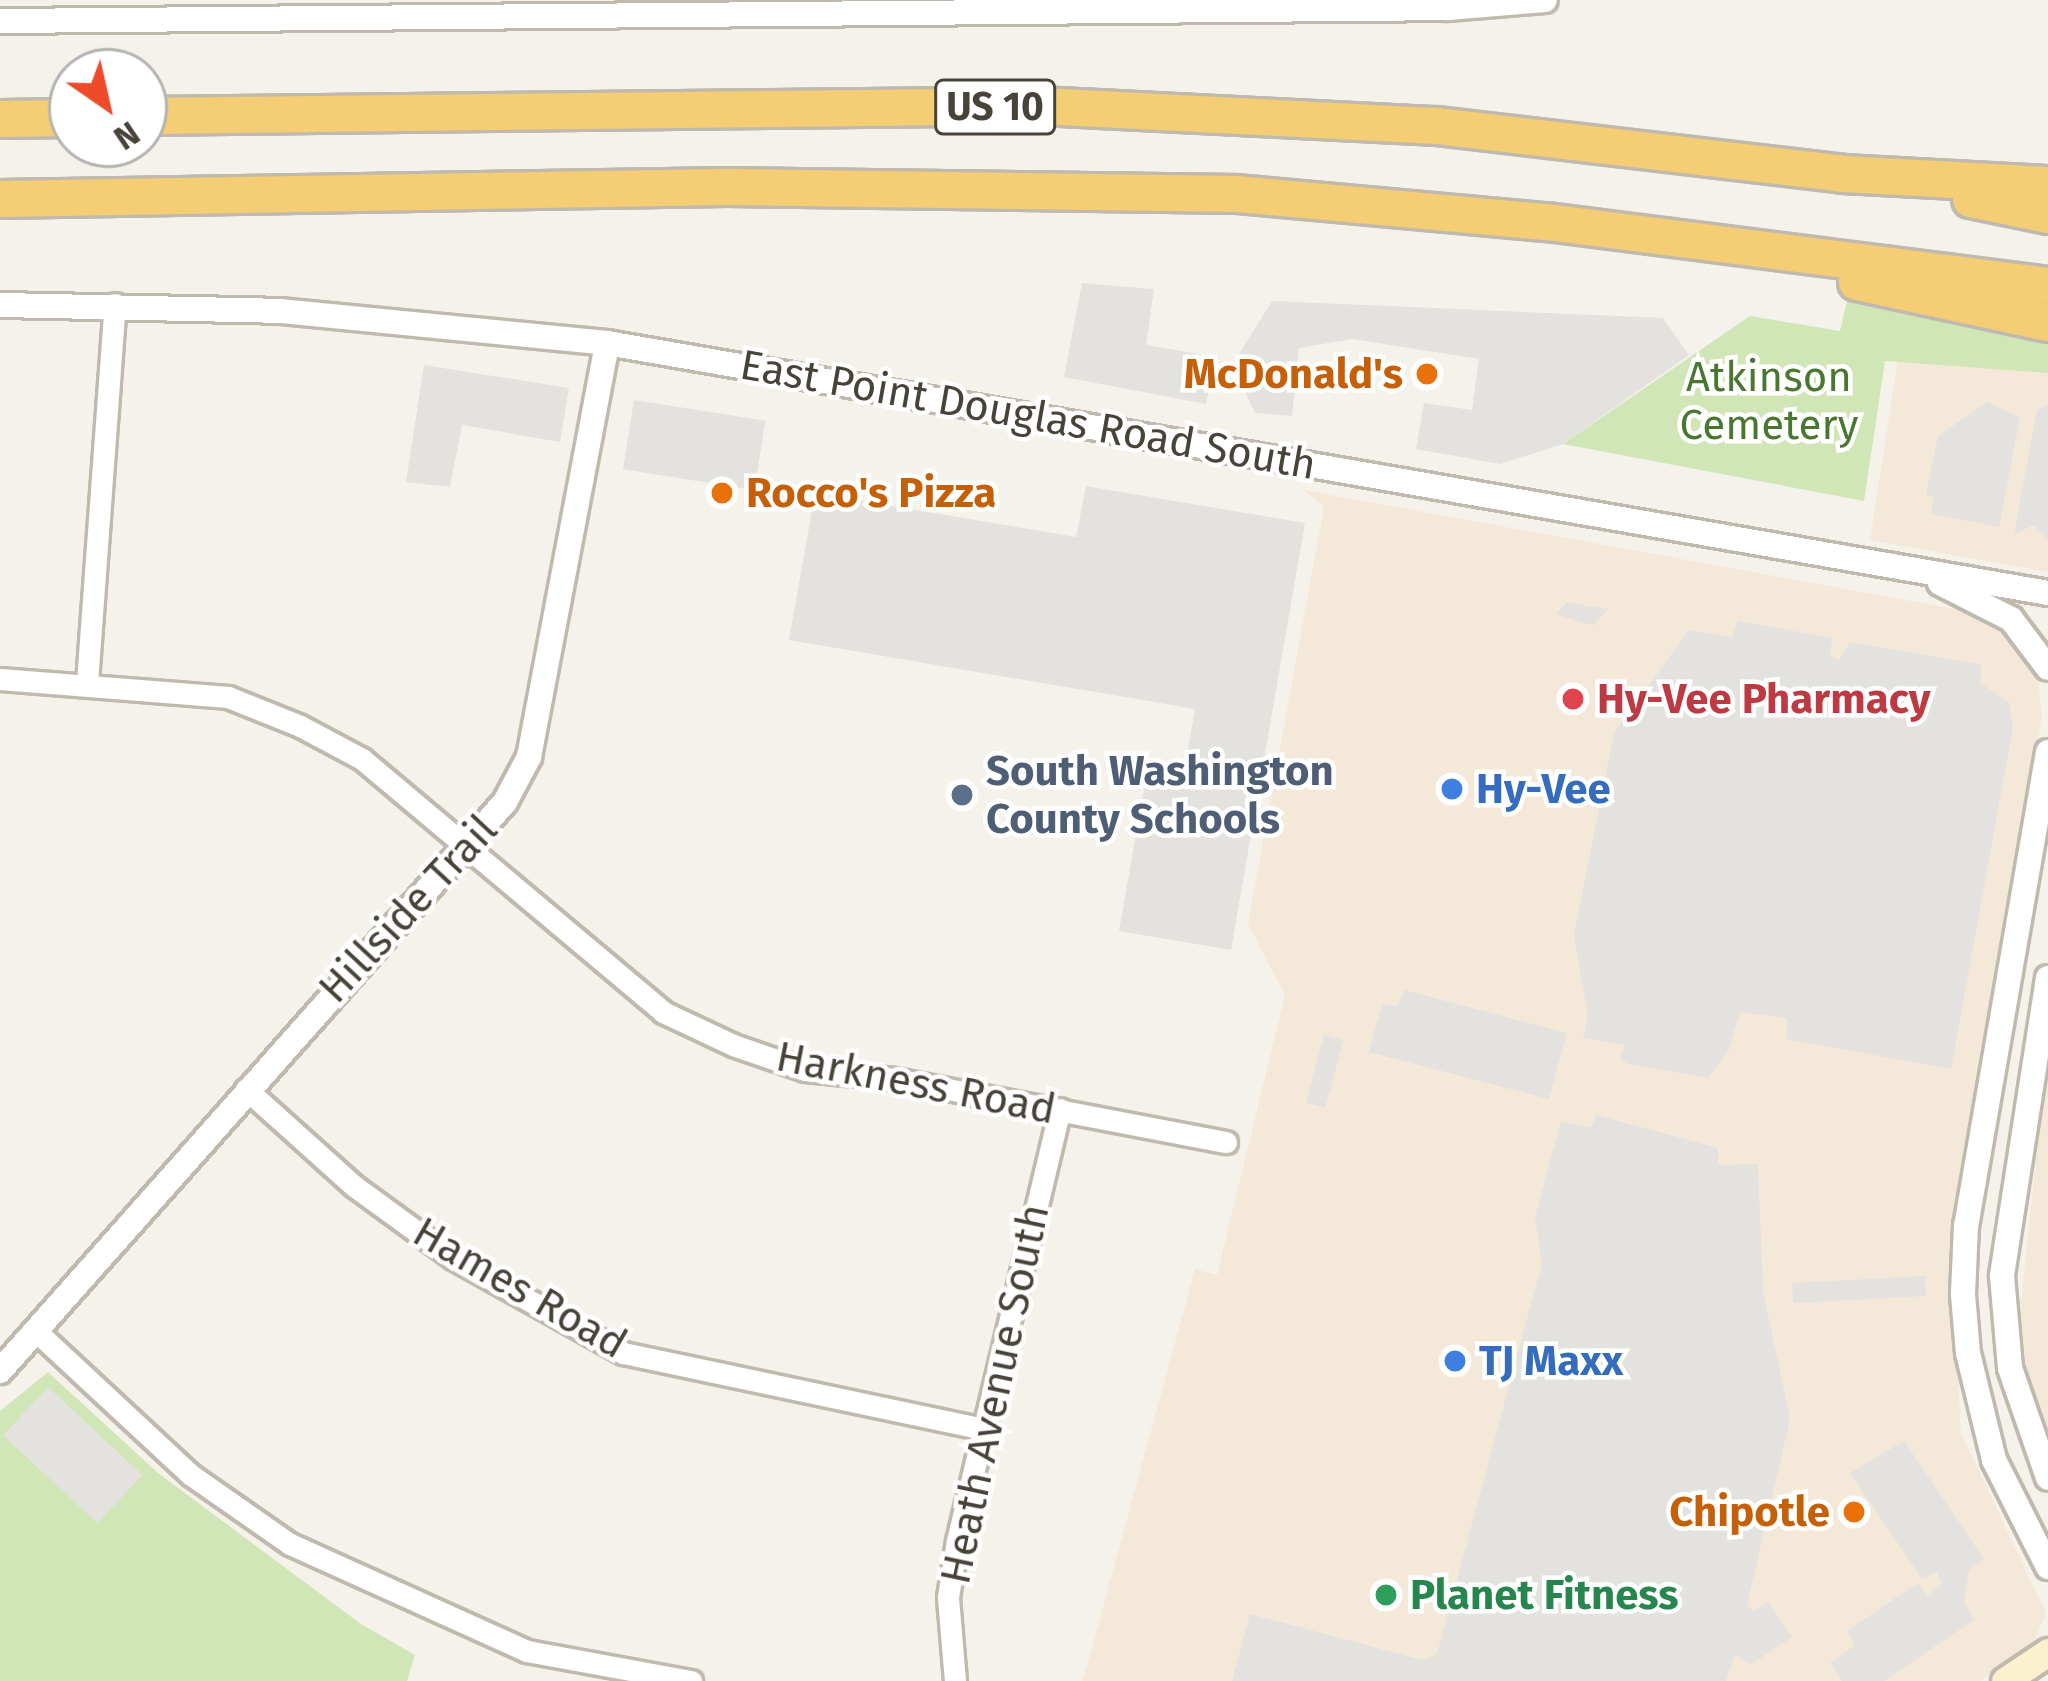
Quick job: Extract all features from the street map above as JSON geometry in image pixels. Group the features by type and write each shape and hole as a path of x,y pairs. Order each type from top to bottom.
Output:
{"highway":[{"name":"US 10","path":"168,116 1040,106 1437,126 1844,174 2048,215"},
{"path":"0,119 48,118"},
{"path":"1844,174 2048,185"},
{"name":"US 10","path":"0,199 974,188 1237,194 1547,222 2048,286"},
{"path":"1547,222 2048,323"}],"main road":[{"path":"2005,1681 2048,1652"}],"street":[{"path":"0,21 1448,8 1545,0"},
{"name":"East Point Douglas Road South","path":"0,304 281,310 607,343 2048,593"},
{"path":"87,682 115,304"},
{"name":"Hillside Trail","path":"0,1371 246,1089 469,851 529,757 607,343"},
{"path":"1899,566 2011,619 2048,668"},
{"name":"Harkness Road","path":"0,680 87,682 228,697 300,726 362,759 663,1012 733,1045 806,1070 1060,1109 1226,1142"},
{"path":"2048,752 1963,1267 1968,1353 1984,1424 2005,1490 2048,1567"},
{"path":"2048,978 2002,1276 2010,1368 2048,1478"},
{"name":"Hames Road","path":"246,1089 354,1186 453,1258 622,1353 978,1428"},
{"name":"Heath Avenue South","path":"955,1681 948,1597 978,1428 1060,1109"},
{"path":"37,1332 190,1475 290,1544 527,1652 692,1681"}],"shaded area":[{"path":"1082,283 1154,289 1146,345 1216,357 1206,404 1064,377"},
{"path":"1272,301 1663,318 1689,355 1563,444 1500,464 1416,449 1424,403 1472,410 1479,359 1352,339 1299,348 1292,416 1255,413 1232,365"},
{"path":"1903,328 2048,357 2048,572 1870,540"},
{"path":"424,365 569,388 560,442 462,425 450,487 406,482"},
{"path":"634,400 765,421 754,490 623,469"},
{"path":"1987,402 2020,417 1999,527 1931,514 1934,497 1926,495 1938,436"},
{"path":"2048,405 2048,539 2034,525 2014,534 2037,410"},
{"path":"1086,486 1305,523 1231,950 1119,931 1147,772 1183,778 1195,709 789,640 815,493 1076,537"},
{"path":"1303,490 1966,611 2004,626 2037,666 2042,717 1957,1201 1952,1282 1961,1433 2046,1613 2034,1642 1980,1681 1083,1681 1195,1269 1217,1275 1285,995 1248,924 1324,507"},
{"path":"1567,602 1608,609 1594,625 1556,614"},
{"path":"1738,621 1832,638 1830,656 1839,660 1850,642 1982,665 1980,683 2009,702 2013,727 1951,1069 1786,1039 1787,1018 1740,1012 1728,1052 1708,1078 1628,1064 1620,1059 1625,1045 1583,1038 1588,1016 1574,935 1614,733 1689,630 1732,637"},
{"path":"1404,990 1567,1033 1549,1099 1369,1052 1382,1004 1397,1006"},
{"path":"1324,1035 1343,1040 1325,1108 1306,1103"},
{"path":"2048,1049 2048,1447 2028,1390 2020,1310"},
{"path":"1596,1115 1718,1148 1718,1165 1758,1164 1763,1291 1790,1419 1747,1605 1753,1611 1768,1602 1792,1637 1750,1665 1735,1654 1726,1681 1232,1681 1250,1614 1422,1660 1437,1654 1542,1263 1535,1217 1561,1121 1591,1128"},
{"path":"1925,1276 1926,1296 1793,1303 1792,1283"},
{"path":"48,1387 142,1475 97,1523 3,1435"},
{"path":"1904,1441 1984,1559 1969,1570 1964,1602 1974,1620 1884,1681 1842,1681 1830,1663 1854,1646 1848,1630 1918,1583 1928,1596 1942,1583 1937,1572 1922,1579 1850,1473"}],"green space":[{"name":"Atkinson Cemetery","path":"1848,297 2048,338 2048,373 1885,361 1864,501 1563,444 1750,316 1840,331"},
{"path":"48,1372 158,1473 361,1624 415,1655 407,1681 0,1681 0,1411"}],"place":[{"name":"McDonald's","path":"1427,374"},
{"name":"Rocco's Pizza","path":"722,493"},
{"name":"Hy-Vee Pharmacy","path":"1573,699"},
{"name":"Hy-Vee","path":"1452,789"},
{"name":"South Washington County Schools","path":"962,795"},
{"name":"TJ Maxx","path":"1455,1361"},
{"name":"Chipotle","path":"1854,1512"},
{"name":"Planet Fitness","path":"1386,1595"}]}
